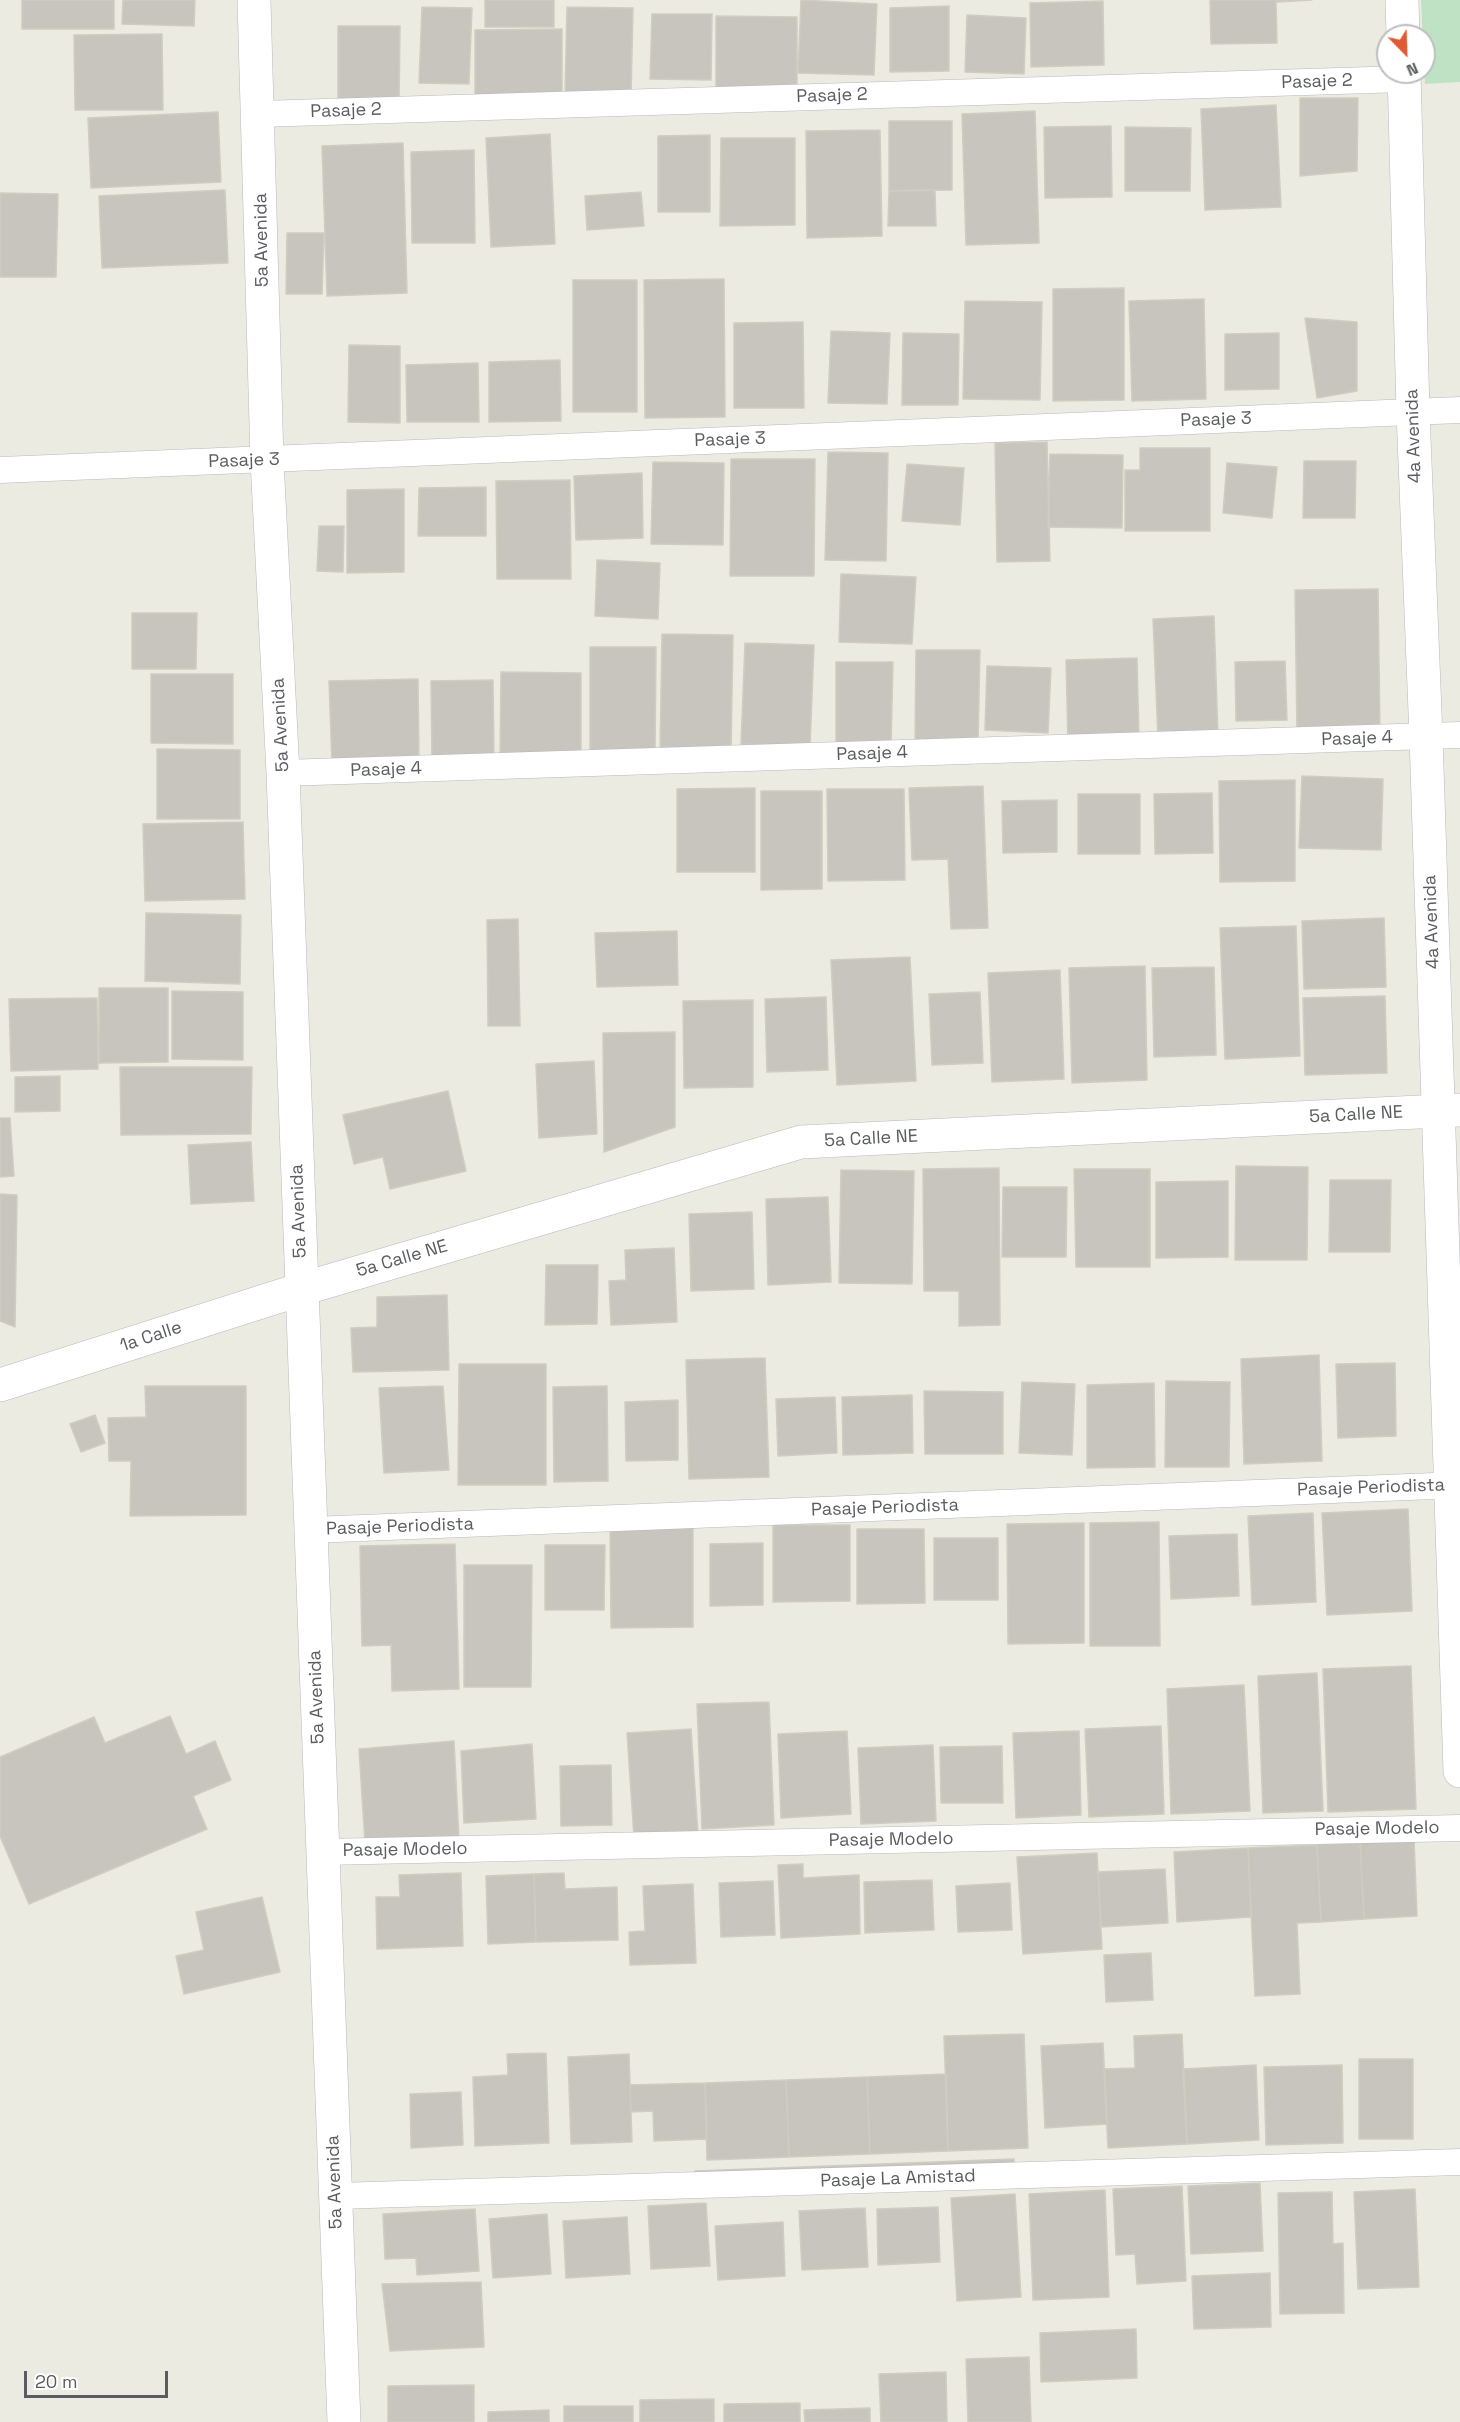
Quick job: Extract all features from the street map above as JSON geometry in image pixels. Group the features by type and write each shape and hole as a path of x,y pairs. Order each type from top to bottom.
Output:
{"street":[{"name":"5a Avenida","path":"254,0 267,460 283,773 344,2422"},
{"path":"1402,0 1403,24"},
{"name":"4a Avenida","path":"1404,84 1413,412 1426,737 1449,1110 1460,1771"},
{"name":"5a Calle NE","path":"302,1289 801,1142 1449,1110"},
{"name":"1a Calle","path":"0,1385 302,1289"},
{"path":"0,1365 32,1376"}],"lane":[{"name":"Pasaje 2","path":"259,114 1376,76"},
{"name":"Pasaje 3","path":"0,470 1460,410"},
{"name":"Pasaje 4","path":"283,773 1460,735"},
{"name":"Pasaje Periodista","path":"311,1530 1455,1485"},
{"name":"Pasaje Modelo","path":"323,1852 1460,1828"},
{"name":"Pasaje La Amistad","path":"336,2196 1460,2162"}],"green space":[{"path":"1421,0 1460,0 1460,82 1436,83 1436,24 1422,24"}],"building":[{"path":"22,0 114,0 114,29 22,29"},
{"path":"123,0 195,0 194,26 122,24"},
{"path":"485,0 554,0 554,27 485,27"},
{"path":"801,0 877,4 874,75 798,73"},
{"path":"1210,0 1276,0 1277,43 1211,44"},
{"path":"1277,0 1312,0 1277,2"},
{"path":"1103,1 1104,65 1031,67 1030,3"},
{"path":"949,6 949,71 890,72 890,8"},
{"path":"422,7 472,8 469,84 419,83"},
{"path":"567,7 633,8 631,96 565,95"},
{"path":"652,14 712,14 711,80 650,79"},
{"path":"967,15 1026,18 1024,74 965,72"},
{"path":"716,16 797,17 797,94 716,94"},
{"path":"338,26 400,26 399,105 338,105"},
{"path":"562,29 562,100 475,100 475,30"},
{"path":"162,34 163,110 75,110 74,35"},
{"path":"1300,98 1358,98 1357,171 1300,176"},
{"path":"1276,105 1281,207 1205,210 1201,109"},
{"path":"1035,111 1039,243 966,245 962,114"},
{"path":"218,112 221,182 91,188 88,118"},
{"path":"889,121 952,121 952,190 889,191"},
{"path":"1111,126 1112,197 1045,198 1044,127"},
{"path":"1125,127 1191,128 1190,191 1125,191"},
{"path":"880,130 882,236 807,238 806,131"},
{"path":"550,134 555,244 491,247 486,138"},
{"path":"710,135 710,212 658,212 658,136"},
{"path":"721,138 795,138 795,225 720,226"},
{"path":"403,143 407,293 327,296 322,146"},
{"path":"474,150 475,243 412,243 411,152"},
{"path":"225,190 228,263 102,268 99,196"},
{"path":"935,190 936,226 888,226 889,191"},
{"path":"641,192 644,226 587,230 585,196"},
{"path":"0,193 58,194 56,277 0,277"},
{"path":"287,233 324,233 322,294 286,294"},
{"path":"724,279 725,417 645,418 644,280"},
{"path":"573,280 637,280 637,412 573,412"},
{"path":"1124,288 1124,400 1053,401 1053,289"},
{"path":"1204,299 1206,399 1132,401 1129,301"},
{"path":"965,301 1042,302 1040,400 963,399"},
{"path":"1305,318 1357,322 1357,391 1317,398"},
{"path":"803,322 804,408 734,408 734,323"},
{"path":"831,331 890,333 887,404 828,403"},
{"path":"903,333 959,334 958,405 902,405"},
{"path":"1279,333 1279,389 1225,390 1225,334"},
{"path":"349,345 400,346 400,423 348,422"},
{"path":"560,360 561,421 489,422 489,362"},
{"path":"478,363 479,422 407,422 406,365"},
{"path":"1047,442 1050,561 997,562 995,443"},
{"path":"1140,448 1210,448 1210,531 1125,531 1125,470 1140,470"},
{"path":"828,452 888,453 886,561 825,560"},
{"path":"1050,454 1123,455 1122,528 1048,527"},
{"path":"731,459 815,459 814,576 730,576"},
{"path":"1304,461 1356,461 1355,518 1303,518"},
{"path":"653,462 724,463 723,545 651,544"},
{"path":"1227,463 1277,467 1272,518 1223,513"},
{"path":"907,464 964,468 960,525 902,521"},
{"path":"642,473 643,538 576,540 574,476"},
{"path":"570,480 571,579 497,579 496,481"},
{"path":"486,487 486,536 418,536 419,488"},
{"path":"404,489 404,572 347,573 347,490"},
{"path":"319,526 344,526 343,572 317,571"},
{"path":"597,560 660,563 658,619 595,616"},
{"path":"841,574 916,577 912,644 839,642"},
{"path":"1378,589 1380,734 1297,735 1295,590"},
{"path":"132,613 197,613 196,669 132,669"},
{"path":"1214,616 1218,737 1158,739 1153,619"},
{"path":"662,634 733,635 731,752 660,752"},
{"path":"745,643 814,645 810,747 741,744"},
{"path":"590,647 656,647 655,755 590,755"},
{"path":"916,650 980,650 978,742 915,742"},
{"path":"1137,658 1139,739 1068,742 1066,660"},
{"path":"1285,661 1287,720 1236,721 1235,662"},
{"path":"836,662 893,662 891,746 836,746"},
{"path":"987,666 1051,668 1048,733 985,730"},
{"path":"501,672 581,673 581,758 500,758"},
{"path":"151,674 233,674 233,744 151,743"},
{"path":"418,679 419,762 332,765 329,681"},
{"path":"493,680 494,760 432,761 431,681"},
{"path":"157,749 240,750 240,819 157,819"},
{"path":"1302,776 1383,779 1381,850 1299,848"},
{"path":"1295,780 1295,881 1220,882 1219,781"},
{"path":"983,786 988,928 951,929 948,859 912,860 909,788"},
{"path":"755,788 755,872 677,872 677,789"},
{"path":"827,789 904,789 905,880 828,881"},
{"path":"761,791 822,791 822,889 761,890"},
{"path":"1212,793 1213,853 1155,854 1154,794"},
{"path":"1078,794 1140,794 1140,854 1078,854"},
{"path":"1057,800 1057,852 1003,853 1002,801"},
{"path":"243,822 245,899 145,901 143,824"},
{"path":"146,913 241,915 240,984 145,981"},
{"path":"1384,918 1386,987 1304,989 1302,921"},
{"path":"518,919 520,1026 488,1026 487,920"},
{"path":"1296,926 1300,1056 1225,1059 1220,928"},
{"path":"677,931 678,985 597,987 595,933"},
{"path":"910,957 916,1081 837,1085 831,960"},
{"path":"1145,966 1147,1080 1072,1083 1069,968"},
{"path":"1214,967 1216,1055 1154,1057 1152,968"},
{"path":"1060,970 1064,1079 992,1082 988,973"},
{"path":"99,988 168,988 168,1062 99,1063"},
{"path":"172,991 243,992 243,1060 172,1059"},
{"path":"980,992 983,1063 932,1065 929,994"},
{"path":"1385,996 1387,1073 1305,1075 1303,998"},
{"path":"826,997 828,1070 767,1072 765,999"},
{"path":"97,998 98,1069 11,1071 9,999"},
{"path":"753,1000 753,1087 684,1088 683,1001"},
{"path":"675,1032 675,1127 604,1152 603,1033"},
{"path":"594,1061 597,1134 539,1138 536,1064"},
{"path":"120,1067 252,1067 251,1134 121,1135"},
{"path":"60,1076 60,1111 15,1112 15,1077"},
{"path":"448,1091 466,1171 390,1189 383,1157 354,1164 343,1115"},
{"path":"0,1118 10,1118 14,1176 0,1177"},
{"path":"251,1142 254,1201 191,1204 188,1145"},
{"path":"1236,1166 1308,1167 1307,1260 1235,1260"},
{"path":"999,1168 1000,1325 959,1326 959,1291 924,1291 923,1169"},
{"path":"1074,1169 1150,1169 1150,1267 1076,1267"},
{"path":"841,1170 914,1171 912,1284 839,1283"},
{"path":"1330,1180 1391,1180 1390,1252 1329,1252"},
{"path":"1228,1181 1228,1257 1156,1258 1156,1182"},
{"path":"1003,1187 1067,1187 1066,1257 1002,1257"},
{"path":"0,1194 17,1195 15,1327 0,1321"},
{"path":"828,1197 831,1282 768,1285 766,1199"},
{"path":"752,1212 754,1289 691,1291 689,1214"},
{"path":"674,1248 677,1322 611,1325 609,1281 626,1280 625,1250"},
{"path":"546,1265 598,1265 597,1324 545,1325"},
{"path":"447,1295 449,1370 353,1372 351,1328 377,1327 377,1297"},
{"path":"1319,1355 1322,1461 1244,1464 1241,1359"},
{"path":"765,1358 769,1477 689,1479 686,1360"},
{"path":"1395,1363 1396,1436 1338,1438 1336,1364"},
{"path":"459,1364 546,1364 546,1485 458,1485"},
{"path":"1166,1381 1230,1382 1229,1467 1165,1467"},
{"path":"1022,1382 1075,1384 1072,1455 1019,1453"},
{"path":"1154,1383 1155,1467 1087,1468 1087,1385"},
{"path":"145,1386 246,1386 246,1515 130,1516 131,1461 109,1461 108,1418 146,1417"},
{"path":"443,1386 449,1470 384,1473 379,1388"},
{"path":"607,1386 608,1481 554,1482 553,1387"},
{"path":"924,1391 1003,1392 1003,1454 925,1454"},
{"path":"912,1395 913,1453 843,1455 842,1397"},
{"path":"835,1397 837,1453 778,1456 776,1399"},
{"path":"678,1400 678,1460 626,1461 625,1402"},
{"path":"95,1415 105,1443 81,1452 70,1424"},
{"path":"1408,1509 1412,1611 1327,1615 1322,1513"},
{"path":"1313,1513 1316,1602 1252,1605 1248,1516"},
{"path":"1159,1522 1160,1646 1090,1646 1090,1523"},
{"path":"1084,1523 1084,1643 1008,1644 1007,1524"},
{"path":"773,1525 850,1525 850,1601 773,1602"},
{"path":"693,1527 693,1627 611,1628 610,1528"},
{"path":"857,1529 924,1529 925,1603 857,1604"},
{"path":"1237,1534 1239,1596 1171,1599 1169,1536"},
{"path":"934,1538 998,1538 998,1600 934,1600"},
{"path":"763,1543 763,1605 710,1606 710,1544"},
{"path":"455,1544 459,1689 392,1691 391,1645 362,1646 360,1546"},
{"path":"545,1545 605,1545 604,1610 545,1610"},
{"path":"464,1565 532,1565 531,1687 464,1687"},
{"path":"1411,1666 1416,1809 1328,1812 1323,1669"},
{"path":"1317,1673 1323,1811 1263,1813 1258,1676"},
{"path":"1244,1685 1250,1811 1171,1814 1167,1689"},
{"path":"769,1702 774,1825 702,1829 697,1704"},
{"path":"170,1716 186,1754 215,1741 231,1780 193,1796 207,1829 29,1904 0,1836 0,1757 94,1717 105,1743"},
{"path":"1161,1726 1164,1814 1089,1817 1085,1729"},
{"path":"691,1729 698,1834 634,1837 627,1733"},
{"path":"847,1731 851,1814 781,1818 778,1734"},
{"path":"1079,1731 1081,1815 1016,1818 1013,1733"},
{"path":"454,1741 459,1840 365,1843 359,1749"},
{"path":"532,1744 536,1819 464,1823 461,1751"},
{"path":"933,1745 936,1821 861,1824 858,1748"},
{"path":"1002,1746 1003,1803 941,1803 940,1747"},
{"path":"611,1765 612,1825 561,1826 560,1766"},
{"path":"1414,1839 1417,1916 1364,1919 1360,1842"},
{"path":"1360,1842 1364,1919 1321,1922 1317,1845"},
{"path":"1317,1845 1321,1922 1297,1923 1300,1994 1255,1996 1248,1848"},
{"path":"1248,1848 1251,1917 1177,1922 1174,1852"},
{"path":"1097,1853 1102,1949 1023,1954 1017,1857"},
{"path":"803,1864 803,1878 859,1875 860,1934 781,1938 778,1865"},
{"path":"1165,1869 1168,1923 1101,1927 1098,1872"},
{"path":"461,1873 463,1946 377,1949 376,1897 400,1897 399,1875"},
{"path":"564,1873 565,1889 617,1887 618,1940 536,1942 534,1874"},
{"path":"534,1874 536,1942 488,1944 486,1876"},
{"path":"932,1880 934,1930 865,1933 864,1882"},
{"path":"773,1881 775,1935 721,1937 719,1883"},
{"path":"1010,1883 1012,1930 958,1932 956,1886"},
{"path":"693,1884 696,1963 630,1965 629,1932 645,1931 643,1886"},
{"path":"262,1897 280,1972 184,1994 176,1956 204,1950 196,1912"},
{"path":"1151,1953 1153,2000 1106,2002 1104,1955"},
{"path":"1024,2034 1028,2148 948,2151 944,2036"},
{"path":"1182,2034 1187,2144 1108,2148 1104,2069 1135,2068 1134,2036"},
{"path":"1103,2043 1107,2124 1045,2128 1041,2046"},
{"path":"546,2053 549,2143 475,2146 473,2077 508,2075 507,2054"},
{"path":"629,2054 632,2142 571,2144 568,2057"},
{"path":"1359,2059 1413,2059 1413,2139 1359,2139"},
{"path":"1256,2065 1259,2140 1187,2144 1183,2069"},
{"path":"1342,2065 1343,2143 1266,2145 1264,2067"},
{"path":"946,2074 948,2151 870,2154 867,2077"},
{"path":"867,2077 870,2154 789,2157 786,2080"},
{"path":"786,2080 789,2157 707,2160 705,2083"},
{"path":"705,2083 707,2139 654,2141 653,2111 631,2112 630,2085"},
{"path":"461,2092 463,2145 411,2148 410,2094"},
{"path":"1014,2159 1014,2164 695,2176 695,2171"},
{"path":"1260,2183 1263,2251 1191,2254 1188,2186"},
{"path":"1182,2186 1186,2281 1137,2284 1135,2254 1116,2255 1113,2189"},
{"path":"1415,2189 1419,2287 1358,2289 1354,2192"},
{"path":"1105,2190 1109,2297 1033,2300 1029,2194"},
{"path":"1332,2192 1333,2244 1343,2243 1344,2313 1280,2314 1278,2193"},
{"path":"1015,2194 1021,2297 957,2301 951,2198"},
{"path":"706,2203 710,2266 651,2269 648,2206"},
{"path":"938,2207 940,2262 878,2265 877,2209"},
{"path":"865,2208 868,2267 802,2270 799,2211"},
{"path":"475,2209 479,2271 417,2275 416,2258 385,2259 383,2214"},
{"path":"547,2214 551,2274 493,2278 489,2219"},
{"path":"627,2217 630,2274 566,2278 563,2221"},
{"path":"783,2222 785,2276 718,2280 715,2226"},
{"path":"1270,2273 1271,2327 1194,2329 1192,2276"},
{"path":"481,2282 484,2347 390,2351 382,2284"},
{"path":"1136,2329 1137,2378 1041,2382 1040,2333"},
{"path":"1029,2357 1031,2422 968,2422 966,2359"},
{"path":"946,2372 947,2422 881,2422 879,2374"},
{"path":"474,2385 474,2422 388,2422 388,2386"},
{"path":"714,2399 714,2422 640,2422 640,2400"},
{"path":"800,2403 800,2422 724,2422 724,2404"},
{"path":"564,2406 633,2406 633,2422 564,2422"},
{"path":"870,2408 870,2422 805,2422 804,2410"},
{"path":"549,2410 549,2422 488,2422 488,2412"}]}
